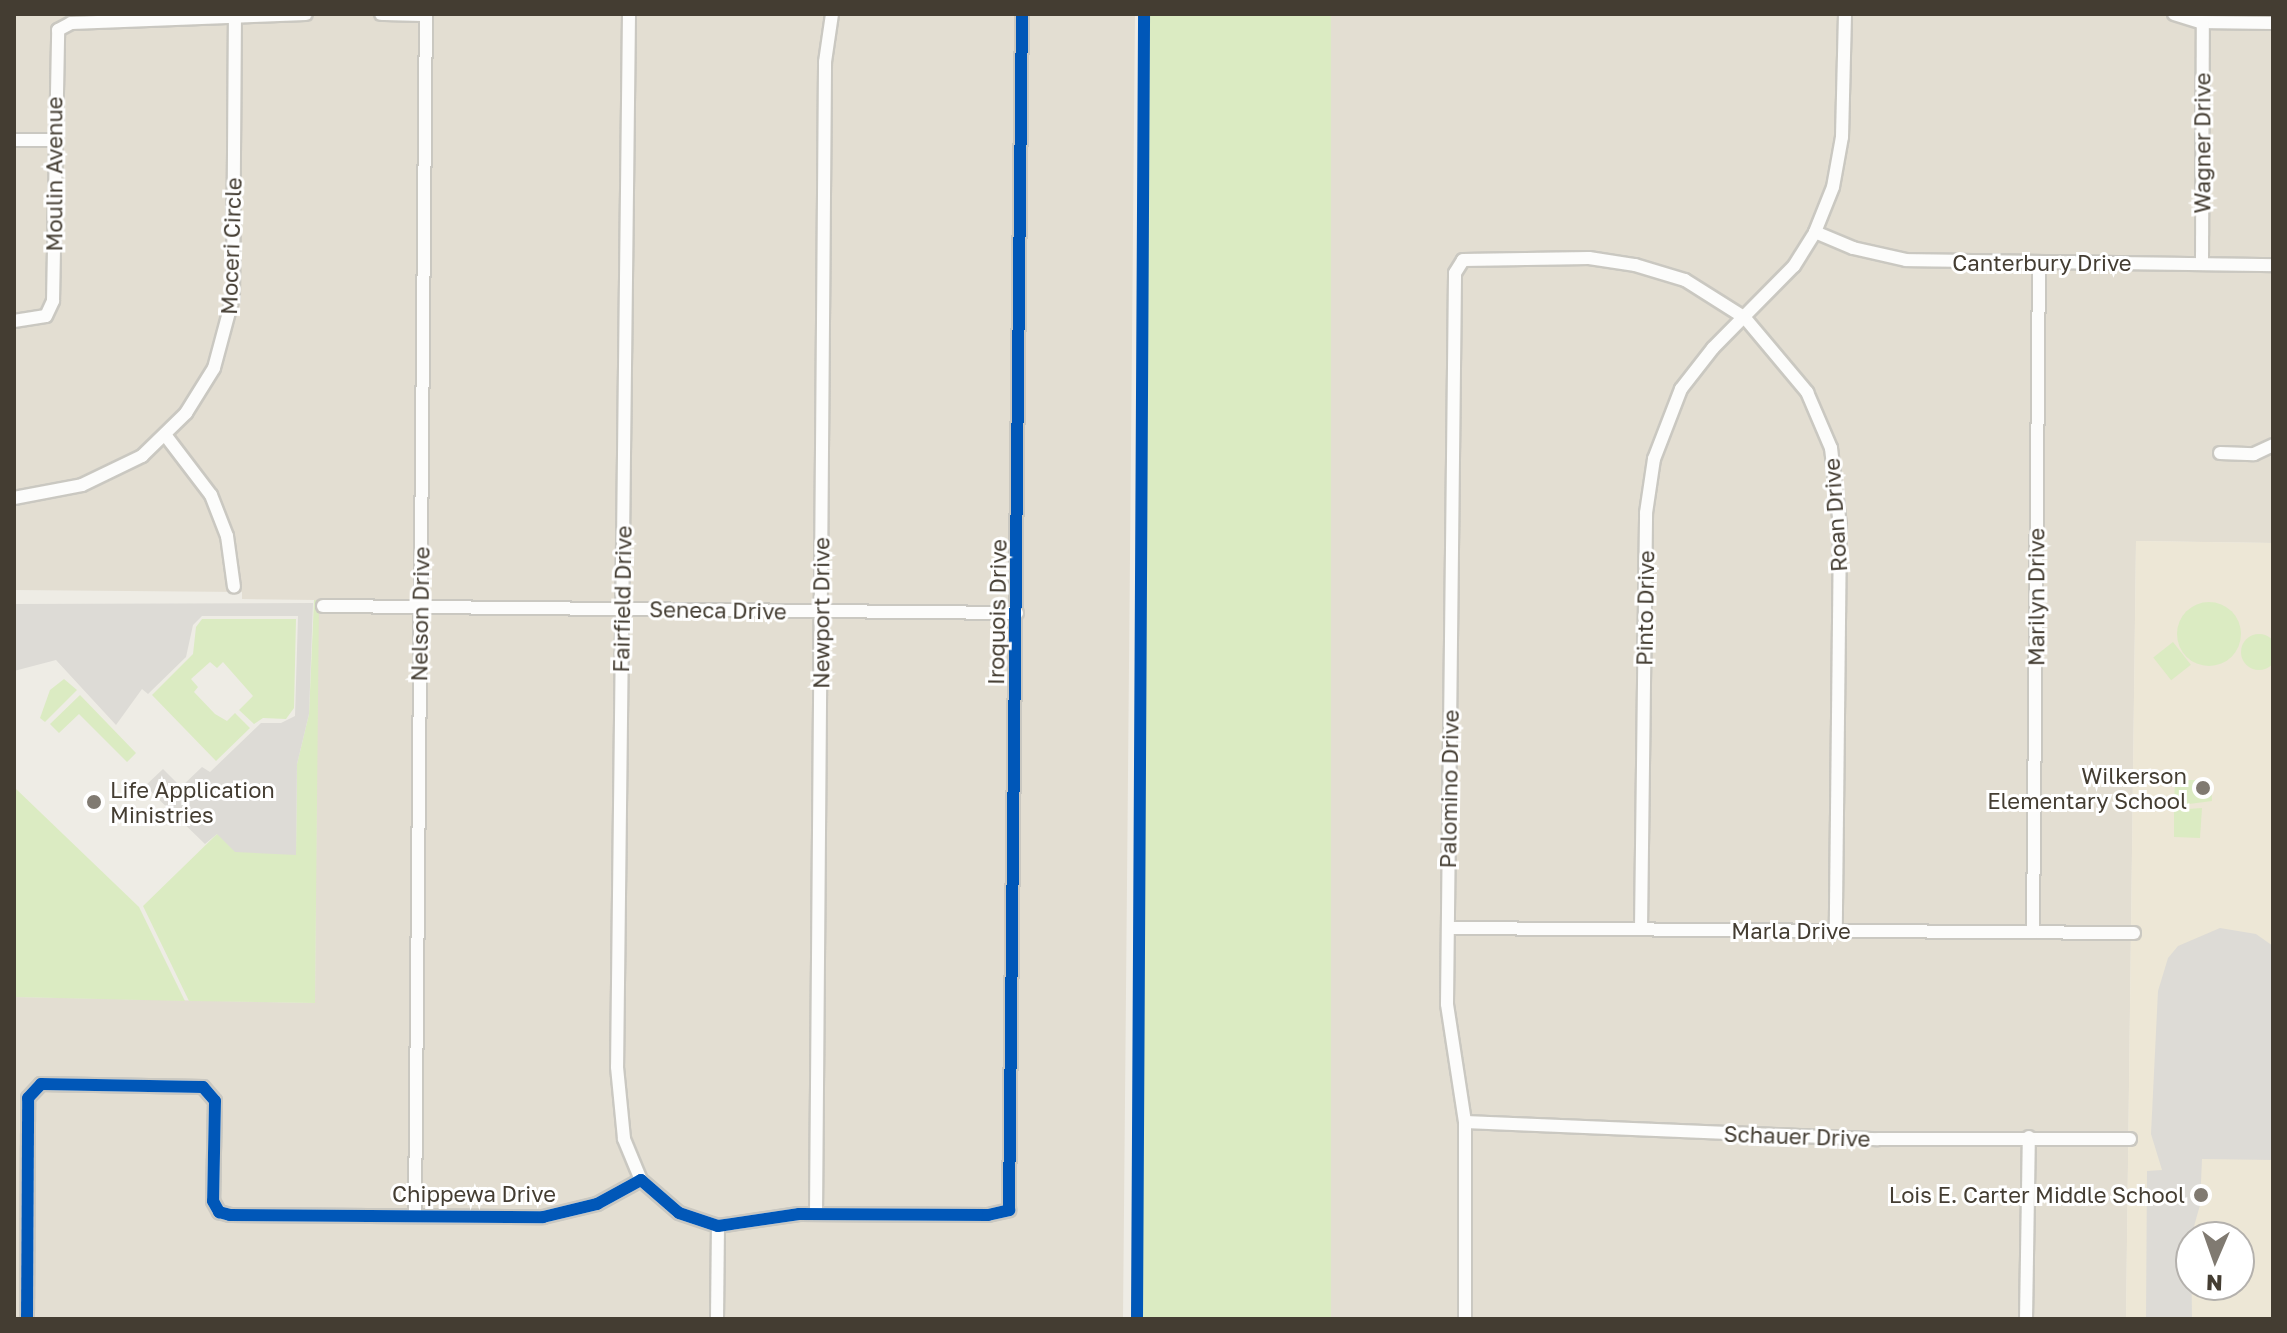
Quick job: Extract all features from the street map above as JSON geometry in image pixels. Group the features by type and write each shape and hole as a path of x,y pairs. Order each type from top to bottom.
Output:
{"street":[{"path":"235,15 306,14"},
{"path":"381,14 426,14"},
{"name":"Nelson Drive","path":"415,1215 426,14"},
{"name":"Fairfield Drive","path":"629,14 617,1067 622,1129 641,1180"},
{"name":"Newport Drive","path":"816,1214 825,62 832,14"},
{"name":"Iroquois Drive","path":"816,1214 988,1215 1009,1210 1022,14"},
{"path":"1745,318 1794,266 1815,232 1841,148 1845,14"},
{"path":"2174,14 2203,23 2273,23"},
{"name":"Moulin Avenue","path":"14,321 46,316 53,301 58,30 71,23 235,15"},
{"name":"Moceri Circle","path":"14,498 82,485 142,456 166,436 208,379 232,309 235,15"},
{"name":"Wagner Drive","path":"2202,264 2203,23"},
{"path":"14,140 54,140"},
{"name":"Canterbury Drive","path":"1815,232 1865,252 1906,260 2273,265"},
{"name":"Palomino Drive","path":"1465,1319 1465,1122 1448,1034 1455,273 1463,260 1589,258 1635,265 1685,280 1745,318"},
{"name":"Marilyn Drive","path":"2033,932 2039,262"},
{"name":"Pinto Drive","path":"1641,929 1648,486 1660,438 1681,389 1745,318"},
{"name":"Roan Drive","path":"1745,318 1807,392 1831,448 1837,483 1836,931"},
{"path":"166,436 211,495 227,536 234,587"},
{"path":"2220,453 2254,454 2273,445"},
{"name":"Seneca Drive","path":"323,606 1017,613"},
{"name":"Marla Drive","path":"1448,928 2134,933"},
{"name":"Chippewa Drive","path":"27,1319 32,1089 48,1083 203,1087 215,1101 213,1201 219,1212 556,1215 608,1200 641,1180"},
{"name":"Schauer Drive","path":"1465,1122 1878,1139 2130,1139"},
{"path":"2026,1319 2029,1137"},
{"path":"641,1180 679,1213 718,1226 816,1214"},
{"path":"717,1319 718,1226"}],"shaded area":[{"path":"14,14 1135,14 1123,1319 14,1319 14,997 315,1003 318,600 242,599 242,592 14,590"},
{"path":"1331,14 2273,14 2273,543 2136,541 2126,1319 1322,1319"},
{"name":"Wilkerson Elementary School","path":"2136,541 2273,543 2273,1319 2126,1319"},
{"path":"313,603 309,714 297,764 296,855 235,852 217,834 205,844 145,786 163,769 181,787 202,767 210,772 261,723 281,723 295,716 298,616 202,616 193,625 186,657 148,694 142,689 116,725 56,660 14,671 14,604"},
{"path":"2220,928 2256,934 2273,946 2273,1160 2202,1159 2200,1205 2196,1221 2175,1221 2175,1301 2192,1301 2192,1319 2146,1319 2147,1171 2162,1170 2151,1134 2158,991 2168,958 2178,946"}],"green space":[{"path":"1142,14 1331,14 1331,1319 1142,1319"},
{"path":"314,600 319,600 315,1003 189,1001 143,906 217,834 296,854 297,764 309,714"},
{"path":"2209,602 2227,608 2235,616 2241,634 2235,652 2227,660 2209,666 2191,660 2183,652 2177,634 2183,616 2191,608"},
{"path":"202,619 296,619 294,708 286,719 263,718 254,724 239,710 253,696 223,662 217,668 210,662 191,679 198,687 194,692 215,714 227,721 235,713 250,728 216,761 152,695 193,654 196,627"},
{"path":"2259,634 2272,639 2277,652 2272,665 2259,670 2246,665 2241,652 2246,639"},
{"path":"2173,642 2191,665 2171,680 2153,657"},
{"path":"64,679 77,690 45,722 40,718 50,690"},
{"path":"80,695 136,753 127,762 79,714 59,733 50,724"},
{"path":"2175,780 2211,780 2212,801 2174,806"},
{"path":"14,787 139,907 185,1001 14,997"},
{"path":"2202,808 2200,838 2174,837 2174,810"}],"cycle path":[{"path":"27,1319 28,1098 41,1084 203,1087 215,1101 213,1201 219,1212 230,1215 543,1217 597,1204 641,1180 679,1213 718,1226 799,1214 988,1215 1009,1210 1022,14"},
{"path":"1137,1319 1144,14"}],"place":[{"name":"Wilkerson Elementary School","path":"2203,788"},
{"name":"Life Application Ministries","path":"94,802"},
{"name":"Lois E. Carter Middle School","path":"2201,1195"}]}
